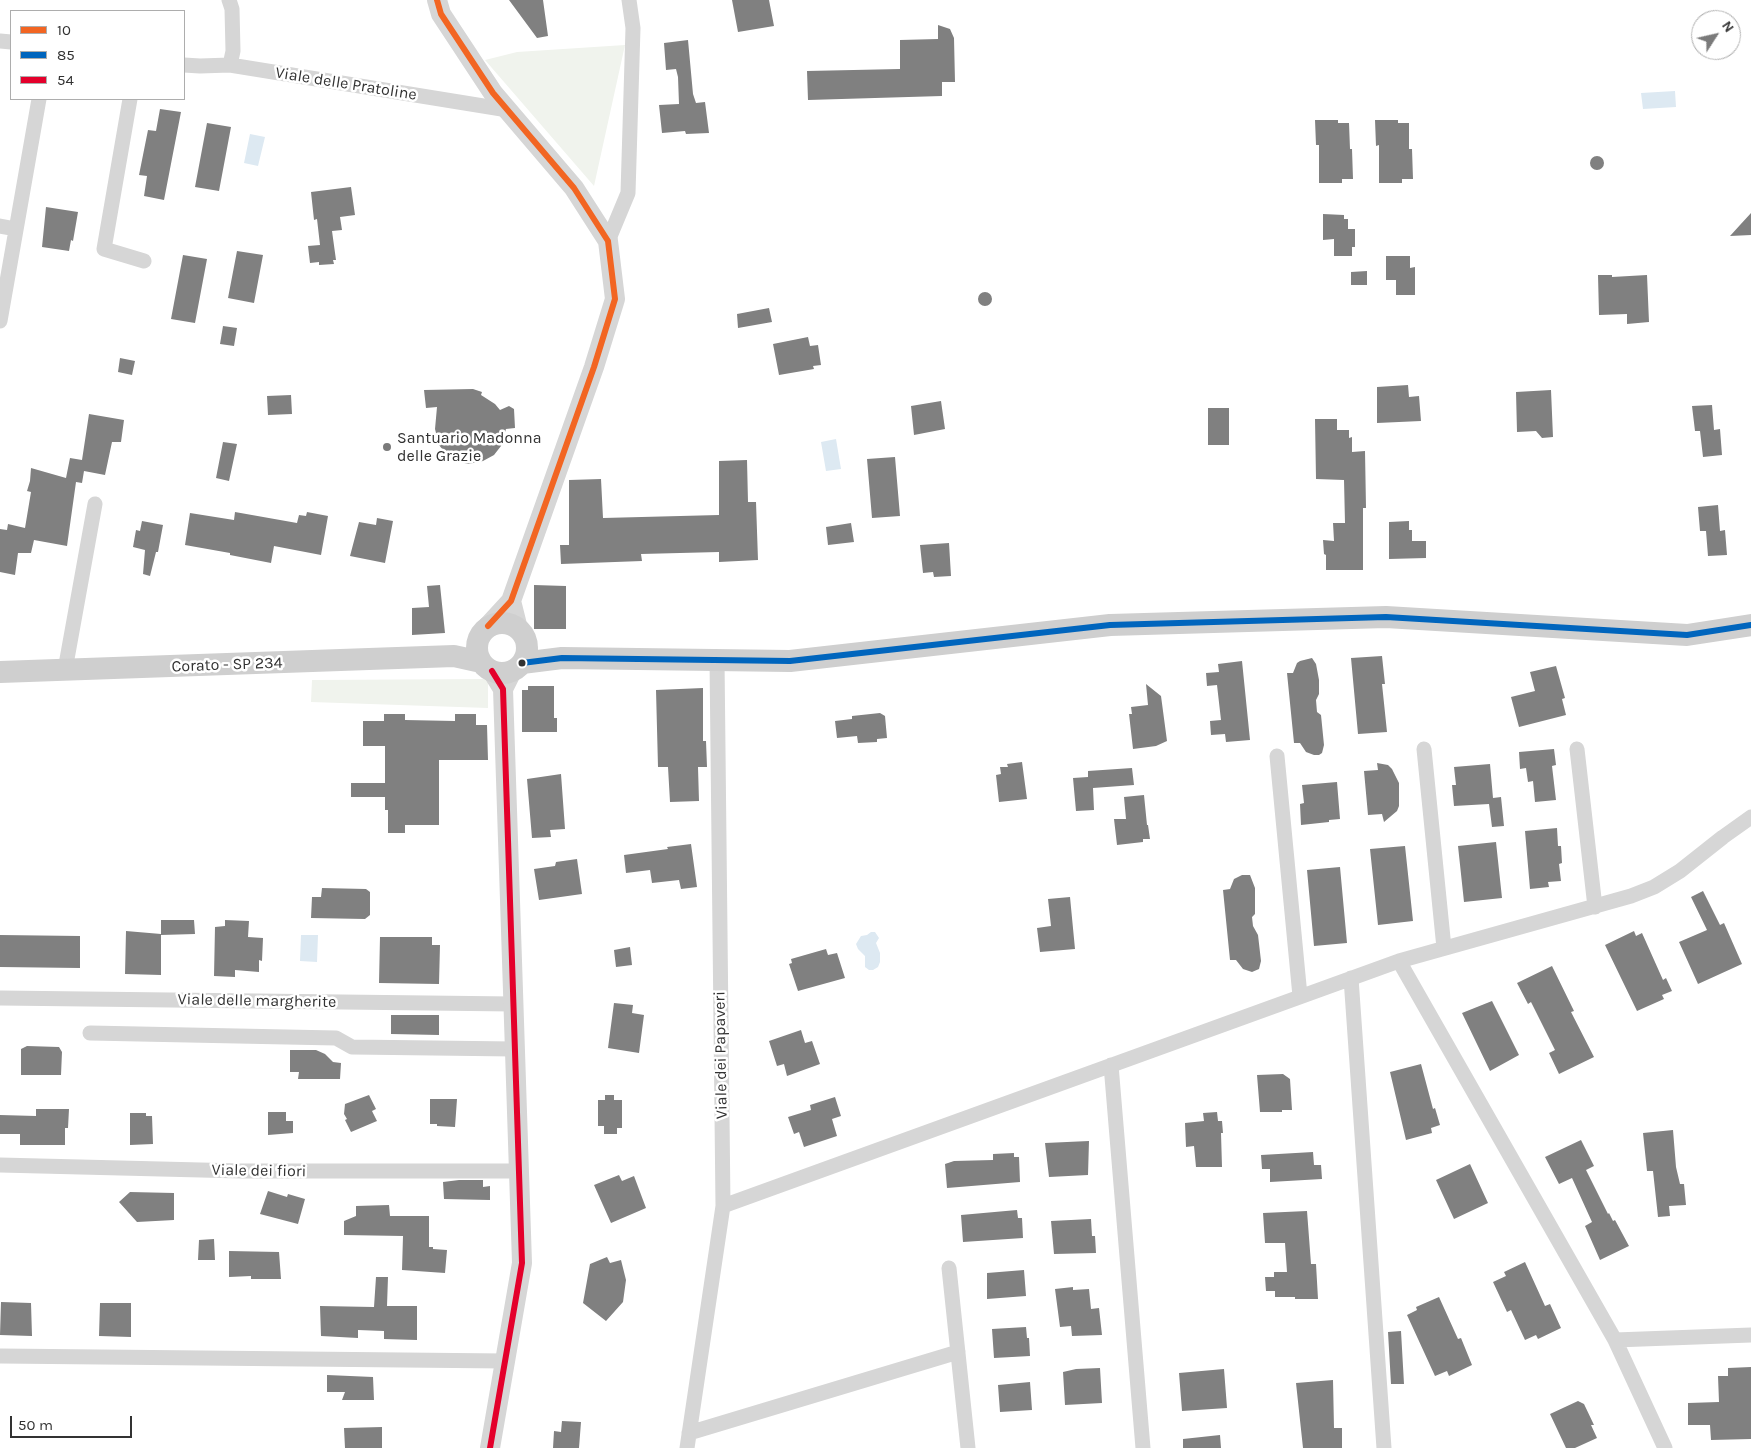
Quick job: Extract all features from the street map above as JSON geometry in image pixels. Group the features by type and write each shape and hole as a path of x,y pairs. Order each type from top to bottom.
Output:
{"main road":[{"name":"Corato - SP 234","path":"0,672 454,656 502,671 562,658 790,661 1110,624 1386,617 1687,635 1751,625"},
{"name":"Corato - SP 234","path":"483,633 496,623 512,625 522,634 562,658"},
{"path":"454,656 483,633"},
{"path":"483,633 477,647 478,655 502,671 527,651 522,634"}],"street":[{"path":"229,0 232,9 230,65"},
{"path":"437,0 441,14 493,93 574,188 608,241 615,299 594,367 511,601 483,633"},
{"path":"608,241 628,193 633,28 629,0"},
{"name":"Viale delle Pratoline","path":"185,64 200,66 230,65 508,110"},
{"path":"1,312 39,100"},
{"path":"130,100 104,249 144,260"},
{"path":"0,226 16,229"},
{"path":"65,670 95,504"},
{"path":"511,601 522,634"},
{"name":"Viale dei Papaveri","path":"688,1441 723,1206 717,659"},
{"path":"490,1448 522,1263 502,671"},
{"path":"1577,748 1595,907"},
{"path":"1424,749 1444,948"},
{"path":"1276,756 1300,996"},
{"path":"723,1206 1399,961 1632,896 1674,875 1751,817"},
{"path":"1399,961 1615,1340 1665,1448"},
{"path":"1351,978 1384,1448"},
{"name":"Viale delle margherite","path":"0,998 513,1004"},
{"path":"90,1033 336,1038 352,1047 514,1049"},
{"path":"1111,1065 1142,1448"},
{"name":"Viale dei fiori","path":"0,1165 241,1172 518,1171"},
{"path":"950,1268 968,1448"},
{"path":"1615,1340 1751,1334"},
{"path":"688,1441 958,1352"},
{"path":"0,1356 505,1361"}],"shaded area":[{"path":"625,45 594,186 485,60 517,52"},
{"path":"1675,91 1676,107 1643,109 1641,93"},
{"path":"250,134 265,137 258,166 244,163"},
{"path":"836,439 841,469 826,471 821,442"},
{"path":"488,679 488,708 311,702 312,680"},
{"path":"875,932 879,938 876,943 880,953 880,962 878,967 869,970 865,967 865,956 856,944 861,936"},
{"path":"301,935 318,935 317,962 300,961"}],"building":[{"path":"509,0 543,0 548,36 537,38"},
{"path":"732,0 769,0 774,26 738,32"},
{"path":"938,25 950,29 954,38 955,82 942,82 942,96 808,100 807,71 900,69 900,40 938,39"},
{"path":"688,40 693,94 696,103 705,102 709,133 686,134 685,131 662,133 659,105 679,104 678,77 676,69 666,70 664,43"},
{"path":"160,109 181,112 164,200 144,196 147,176 139,175 148,130 156,131"},
{"path":"1315,120 1338,120 1338,123 1349,123 1353,179 1342,179 1342,183 1319,183 1319,145 1316,145"},
{"path":"1375,120 1398,120 1398,123 1409,123 1409,149 1412,149 1413,179 1402,179 1402,183 1379,183 1379,145 1376,146"},
{"path":"207,123 231,127 219,191 195,187"},
{"path":"1597,156 1602,158 1604,163 1602,168 1597,170 1592,168 1590,163 1592,158"},
{"path":"351,187 355,215 340,217 342,230 332,231 336,260 333,260 334,264 319,265 319,262 310,263 308,246 320,245 317,219 314,220 311,192"},
{"path":"46,207 78,212 73,241 71,240 69,251 42,247"},
{"path":"1751,213 1751,235 1730,236 1740,225"},
{"path":"1323,214 1344,215 1344,219 1348,219 1348,229 1355,229 1355,247 1352,247 1352,256 1334,256 1334,239 1323,240"},
{"path":"237,251 263,255 254,303 228,298"},
{"path":"183,255 207,259 195,323 171,319"},
{"path":"1386,256 1410,256 1410,268 1415,267 1415,295 1396,295 1396,280 1386,280"},
{"path":"1367,271 1367,285 1351,285 1351,272"},
{"path":"1598,275 1612,275 1612,277 1647,275 1649,322 1627,324 1627,314 1599,315"},
{"path":"985,292 990,294 992,299 990,304 985,306 980,304 978,299 980,294"},
{"path":"769,308 772,322 738,328 737,314"},
{"path":"223,326 237,328 234,346 220,344"},
{"path":"808,337 810,346 818,345 821,365 813,366 814,369 779,375 773,344"},
{"path":"120,358 135,361 132,375 118,372"},
{"path":"1408,385 1409,397 1419,396 1421,421 1377,423 1377,387"},
{"path":"473,389 482,392 481,395 495,404 500,410 509,406 514,409 515,428 506,429 501,446 494,455 483,461 468,464 453,460 439,445 435,429 437,407 426,408 424,390"},
{"path":"1551,390 1553,437 1542,438 1536,431 1517,432 1516,392"},
{"path":"291,395 292,414 268,415 267,396"},
{"path":"941,401 945,429 914,435 911,406"},
{"path":"1712,405 1714,430 1720,429 1722,455 1703,457 1700,431 1695,431 1692,406"},
{"path":"1208,408 1229,408 1229,445 1208,445"},
{"path":"89,414 124,420 121,442 112,442 105,475 84,471 82,483 76,482 67,546 34,540 31,553 18,553 15,575 0,572 0,529 7,530 8,524 25,528 31,492 27,491 31,468 66,478 70,458 82,460"},
{"path":"1315,419 1337,419 1337,430 1349,430 1349,438 1352,437 1352,452 1365,451 1366,508 1363,508 1363,570 1326,570 1323,540 1334,541 1333,523 1345,523 1344,480 1316,479"},
{"path":"223,442 237,444 229,481 216,478"},
{"path":"895,457 900,516 872,518 867,459"},
{"path":"747,460 748,502 756,502 758,560 719,562 719,552 641,554 642,561 561,564 560,545 569,545 569,480 601,479 603,518 719,515 719,461"},
{"path":"1718,505 1720,531 1725,530 1727,555 1708,556 1706,531 1700,531 1698,507"},
{"path":"235,512 297,523 299,515 306,516 307,512 328,516 321,555 274,546 271,563 185,545 190,513 234,520"},
{"path":"377,518 393,521 385,563 350,556 359,522 376,525"},
{"path":"142,521 163,525 158,552 156,552 150,576 143,574 145,550 133,547 136,530 140,531"},
{"path":"1409,521 1409,530 1412,530 1412,541 1426,541 1426,558 1389,559 1389,522"},
{"path":"851,523 854,542 828,545 826,527"},
{"path":"949,543 951,576 934,577 933,572 923,573 920,545"},
{"path":"440,585 445,633 412,635 412,608 429,607 427,586"},
{"path":"534,585 566,586 566,629 534,629"},
{"path":"1382,656 1385,684 1382,684 1387,732 1358,734 1351,658"},
{"path":"1312,658 1316,664 1319,680 1319,694 1316,700 1317,712 1321,715 1324,745 1322,753 1319,755 1306,752 1300,743 1294,743 1287,673 1293,673 1297,663 1300,661"},
{"path":"1242,661 1250,740 1226,742 1225,734 1211,735 1210,721 1221,720 1217,685 1207,686 1206,673 1219,672 1218,664"},
{"path":"1556,666 1565,698 1562,699 1566,715 1519,727 1511,697 1535,691 1530,672"},
{"path":"1146,684 1161,696 1167,741 1156,746 1133,749 1129,714 1132,714 1131,707 1148,705"},
{"path":"528,686 554,686 554,718 557,718 557,732 522,732 522,690 528,690"},
{"path":"703,688 703,741 706,741 707,767 698,767 699,801 670,802 668,767 658,767 656,690"},
{"path":"880,713 885,716 887,738 877,739 877,742 858,743 857,736 837,738 835,721 852,719 852,716"},
{"path":"384,714 405,714 405,720 455,721 455,714 476,714 476,725 487,725 488,760 439,760 439,825 405,825 405,833 388,833 388,810 385,810 385,797 351,797 351,783 385,783 385,746 363,746 363,721 384,721"},
{"path":"1554,749 1556,765 1552,766 1556,800 1535,802 1533,781 1528,782 1526,768 1520,769 1519,752"},
{"path":"1022,762 1027,799 999,802 996,775 1001,774 1000,767 1008,767 1007,764"},
{"path":"1377,763 1388,765 1399,783 1399,806 1397,811 1384,822 1382,814 1368,815 1364,771 1378,770"},
{"path":"1490,764 1493,798 1501,797 1504,826 1492,827 1489,804 1454,806 1452,785 1456,785 1454,767"},
{"path":"1132,768 1134,785 1093,788 1094,810 1076,811 1073,778 1088,777 1088,771"},
{"path":"561,774 565,829 550,830 551,837 532,838 527,779"},
{"path":"1337,782 1340,819 1301,825 1300,804 1304,803 1302,785"},
{"path":"1144,795 1150,839 1143,839 1143,842 1117,845 1114,819 1126,819 1124,797"},
{"path":"1557,828 1558,846 1561,846 1562,863 1559,864 1561,881 1548,882 1549,887 1530,889 1525,831"},
{"path":"1496,842 1502,898 1464,902 1458,846"},
{"path":"691,844 697,887 681,889 679,880 652,883 650,870 626,873 624,855"},
{"path":"1405,846 1413,921 1378,925 1370,849"},
{"path":"577,859 582,894 539,900 534,869 555,866 556,862"},
{"path":"1340,867 1347,943 1314,946 1307,870"},
{"path":"1242,875 1250,875 1255,888 1255,914 1252,917 1253,926 1258,935 1261,961 1259,969 1252,972 1243,969 1236,960 1230,960 1223,890 1230,889 1234,879"},
{"path":"322,888 366,889 370,892 370,915 365,919 311,918 312,897 321,897"},
{"path":"1703,891 1720,925 1724,923 1742,964 1698,984 1679,942 1707,930 1691,897"},
{"path":"1070,897 1075,949 1040,952 1037,928 1051,926 1048,899"},
{"path":"161,920 194,920 195,934 161,935"},
{"path":"225,920 249,921 248,937 263,938 262,961 259,960 259,972 235,970 235,977 214,976 215,927 225,926"},
{"path":"126,931 161,934 161,975 125,974"},
{"path":"1634,931 1636,936 1642,933 1663,980 1666,978 1672,991 1662,995 1664,999 1637,1011 1605,945"},
{"path":"0,935 80,936 80,968 0,967"},
{"path":"380,937 432,937 432,945 440,945 439,984 379,983"},
{"path":"630,947 632,965 616,967 614,950"},
{"path":"826,949 828,955 837,953 845,978 798,991 789,964 792,963 791,959"},
{"path":"1552,966 1574,1011 1571,1012 1594,1057 1559,1074 1549,1053 1555,1050 1531,1002 1528,1004 1517,983"},
{"path":"1492,1001 1519,1055 1490,1071 1462,1013"},
{"path":"614,1003 633,1005 632,1013 644,1015 639,1053 608,1048"},
{"path":"391,1015 439,1015 439,1035 391,1034"},
{"path":"801,1030 805,1043 812,1041 820,1064 787,1076 784,1064 777,1066 769,1041"},
{"path":"27,1046 59,1047 62,1052 61,1075 21,1075 21,1049"},
{"path":"290,1050 316,1050 325,1054 333,1062 341,1063 340,1079 298,1079 299,1072 290,1072"},
{"path":"1421,1064 1433,1109 1435,1108 1440,1125 1431,1128 1432,1133 1406,1140 1390,1072"},
{"path":"1283,1074 1290,1079 1292,1110 1260,1112 1257,1075"},
{"path":"369,1095 376,1109 372,1111 377,1121 351,1132 345,1120 347,1119 344,1114 345,1104"},
{"path":"605,1095 614,1095 614,1100 622,1100 622,1128 617,1128 617,1134 604,1134 604,1126 598,1126 598,1100 605,1100"},
{"path":"835,1097 841,1116 832,1119 837,1136 804,1147 799,1132 794,1134 788,1117 811,1110 810,1105"},
{"path":"430,1099 457,1099 455,1127 430,1124"},
{"path":"36,1109 69,1109 68,1128 65,1128 65,1145 20,1145 20,1134 0,1134 0,1115 36,1116"},
{"path":"268,1112 286,1112 286,1121 293,1121 293,1133 268,1135"},
{"path":"1217,1112 1218,1121 1222,1121 1222,1167 1196,1167 1194,1146 1186,1147 1185,1123 1204,1121 1203,1113"},
{"path":"130,1113 146,1113 146,1116 152,1116 153,1144 130,1145"},
{"path":"1673,1130 1676,1167 1680,1184 1684,1184 1686,1205 1669,1206 1670,1216 1658,1217 1653,1171 1647,1171 1643,1133"},
{"path":"1581,1140 1594,1166 1586,1170 1608,1214 1613,1221 1615,1220 1629,1246 1600,1260 1585,1226 1592,1222 1572,1178 1559,1184 1545,1157"},
{"path":"1089,1141 1088,1175 1049,1177 1045,1143"},
{"path":"1313,1152 1314,1165 1321,1165 1322,1179 1270,1182 1270,1169 1262,1169 1261,1155"},
{"path":"1014,1153 1014,1157 1019,1157 1020,1182 947,1188 945,1164 954,1161 993,1160 993,1154"},
{"path":"1470,1164 1488,1203 1454,1219 1436,1180"},
{"path":"619,1175 622,1181 634,1176 646,1208 611,1223 594,1185"},
{"path":"483,1180 483,1187 490,1186 490,1200 444,1199 443,1182"},
{"path":"268,1191 287,1197 288,1194 305,1199 298,1224 260,1214"},
{"path":"130,1192 174,1193 174,1220 137,1222 119,1202"},
{"path":"389,1205 390,1216 429,1216 429,1247 447,1250 445,1273 402,1270 403,1236 344,1235 344,1221 356,1216 356,1206"},
{"path":"1017,1210 1018,1218 1022,1218 1023,1238 963,1242 961,1215"},
{"path":"1307,1211 1311,1264 1316,1264 1318,1299 1275,1297 1275,1291 1266,1291 1265,1277 1274,1277 1274,1272 1287,1272 1285,1243 1265,1243 1263,1213"},
{"path":"1091,1219 1096,1253 1054,1254 1051,1221"},
{"path":"214,1239 215,1260 198,1260 199,1240"},
{"path":"229,1251 279,1252 281,1279 251,1279 251,1276 229,1277"},
{"path":"607,1257 610,1263 621,1260 626,1280 623,1302 606,1321 583,1303 590,1264"},
{"path":"1525,1262 1545,1306 1550,1304 1561,1328 1538,1339 1536,1335 1525,1340 1511,1310 1507,1312 1493,1282 1506,1276 1504,1272"},
{"path":"1024,1270 1026,1296 987,1299 987,1273"},
{"path":"376,1277 388,1277 387,1306 417,1306 417,1340 384,1339 384,1331 358,1330 358,1338 321,1336 320,1306 374,1307"},
{"path":"1073,1287 1073,1290 1089,1289 1091,1309 1099,1308 1102,1335 1072,1336 1071,1326 1060,1327 1055,1289"},
{"path":"1439,1297 1458,1339 1461,1338 1472,1365 1449,1376 1447,1371 1435,1376 1407,1315 1417,1310 1416,1307"},
{"path":"1,1302 31,1303 32,1336 0,1335"},
{"path":"100,1303 131,1303 131,1337 99,1336"},
{"path":"1026,1327 1030,1356 994,1358 992,1329"},
{"path":"1401,1331 1404,1384 1391,1384 1388,1332"},
{"path":"1751,1367 1751,1439 1711,1440 1710,1425 1688,1425 1688,1403 1719,1402 1718,1376 1728,1376 1728,1368"},
{"path":"1100,1368 1102,1403 1065,1405 1063,1372 1076,1369"},
{"path":"1224,1369 1227,1408 1182,1411 1179,1373"},
{"path":"327,1375 373,1377 374,1400 342,1400 345,1392 327,1392"},
{"path":"1333,1380 1334,1428 1342,1428 1342,1448 1303,1448 1296,1383"},
{"path":"1030,1382 1032,1410 1000,1412 998,1385"},
{"path":"1578,1401 1584,1404 1594,1425 1591,1425 1597,1438 1575,1448 1566,1448 1550,1414"},
{"path":"562,1421 581,1422 579,1448 553,1448 554,1431 561,1432"},
{"path":"382,1427 382,1448 345,1448 344,1428"},
{"path":"1220,1435 1221,1448 1183,1448 1183,1439"}],"transit line":[{"name":"10","path":"437,0 441,14 493,93 574,188 608,241 615,299 594,367 511,601 488,626"},
{"name":"85","path":"522,663 562,658 790,661 1110,625 1386,617 1687,635 1751,625"},
{"name":"54","path":"490,1448 522,1263 503,689 492,671"}],"place":[{"name":"Santuario Madonna delle Grazie","path":"387,447"}]}
